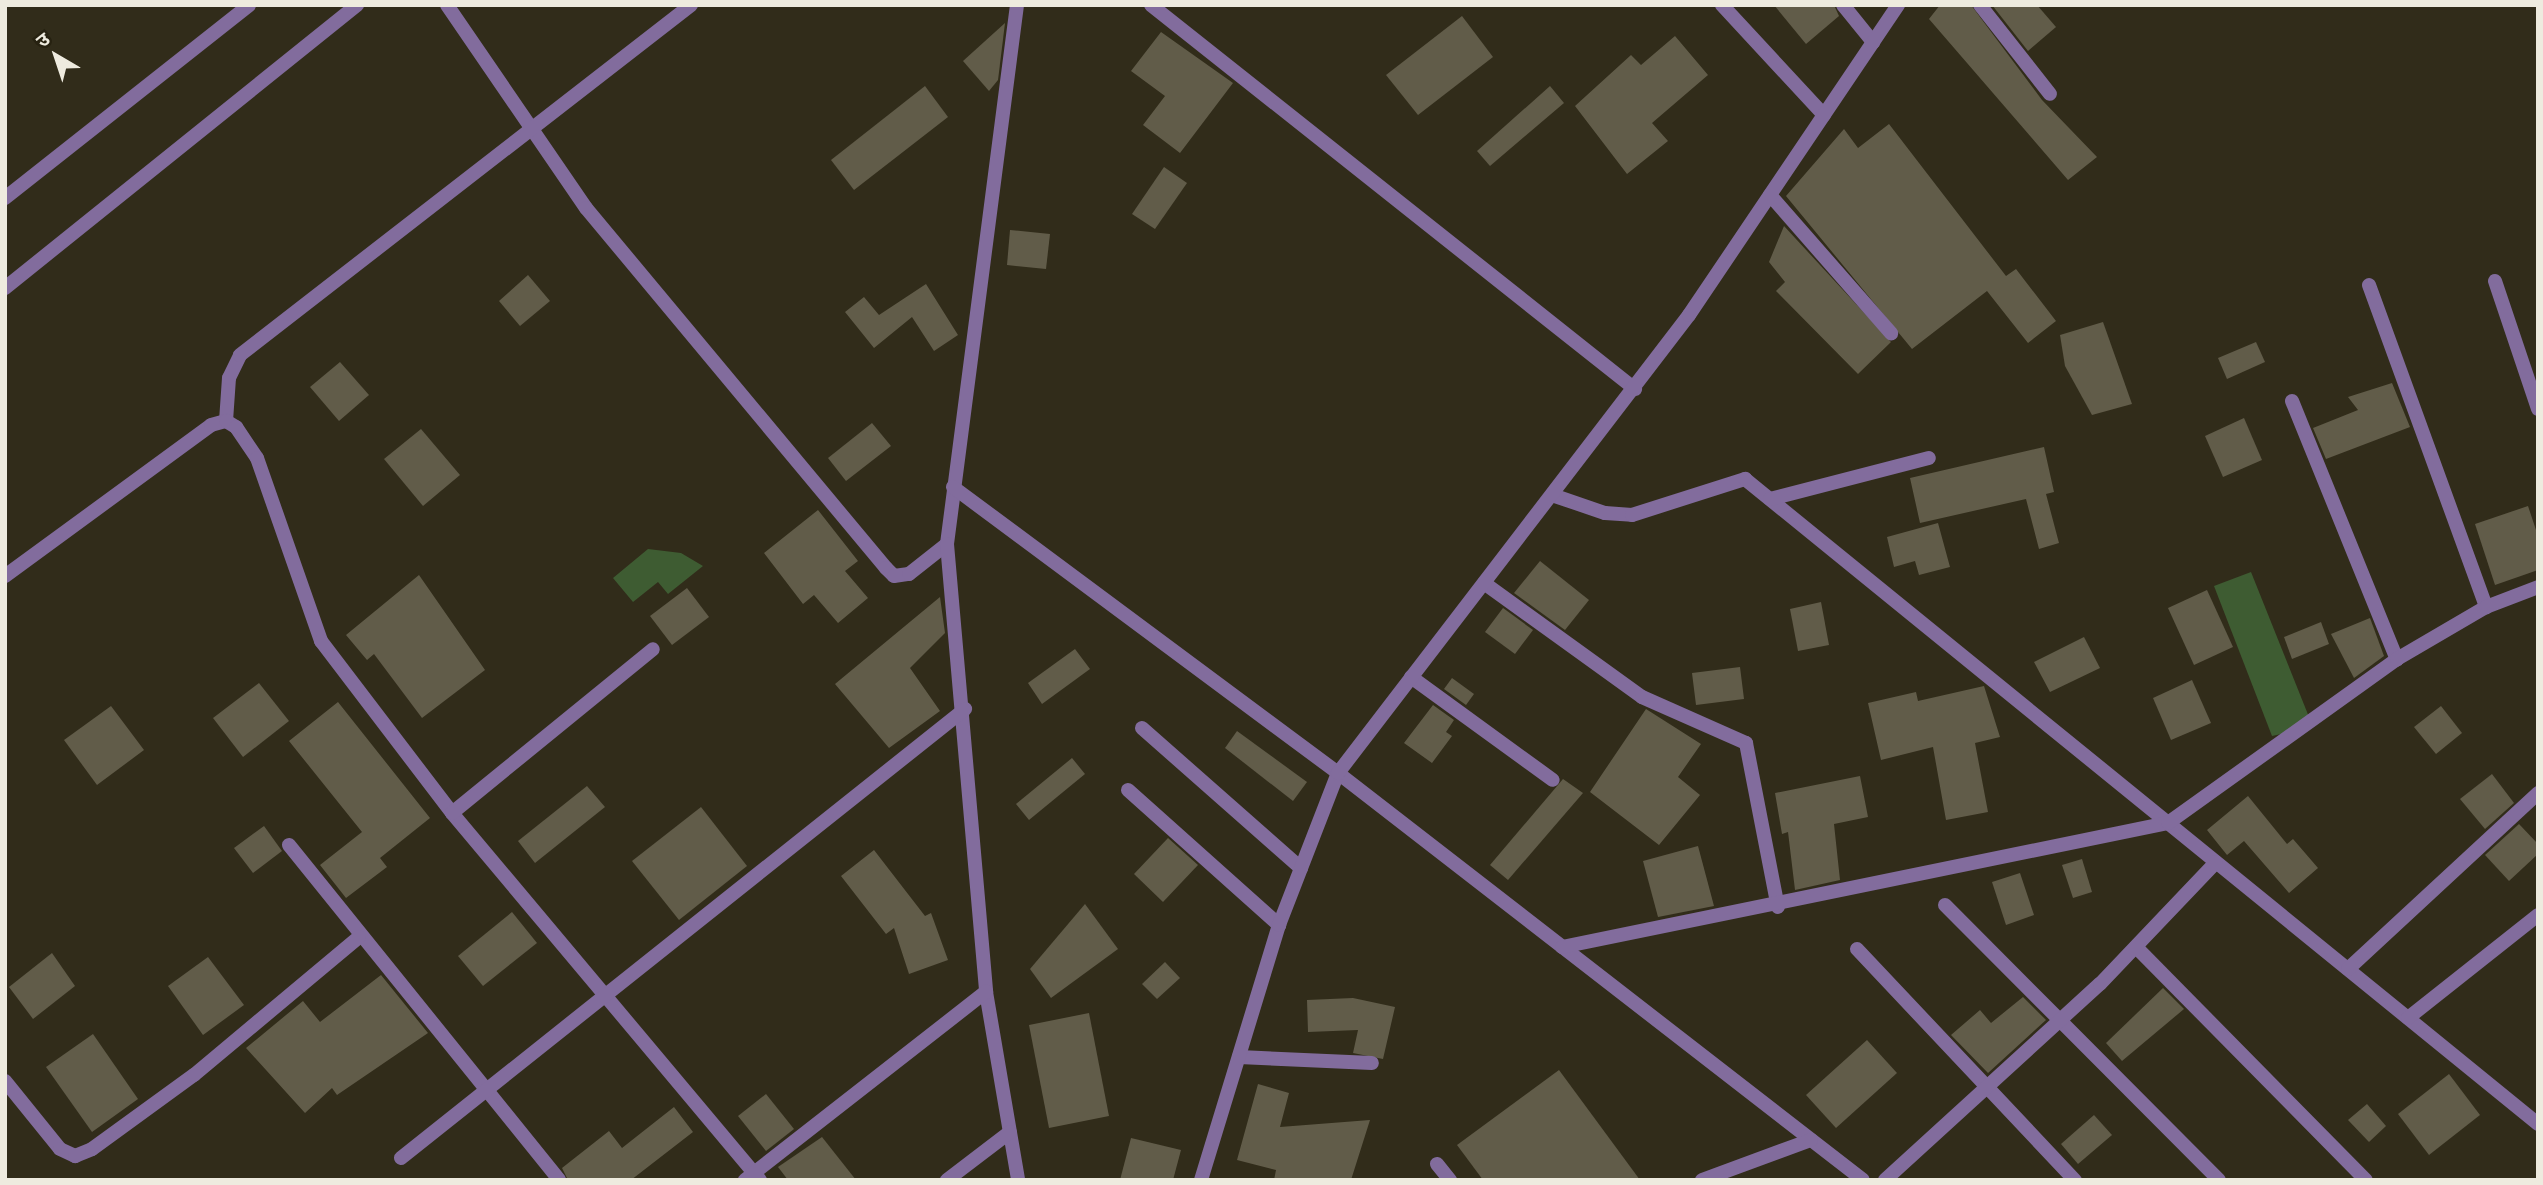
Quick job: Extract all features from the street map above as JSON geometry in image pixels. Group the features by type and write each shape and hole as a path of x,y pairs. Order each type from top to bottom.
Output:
{"street":[{"path":"5,198 249,5"},
{"path":"5,289 357,5"},
{"path":"447,5 532,130 658,298 886,568 900,577 909,574 947,544"},
{"path":"691,5 240,355 229,378 226,421 257,458 321,640 452,813 605,992 753,1178 986,992"},
{"path":"1017,5 947,544 965,709 986,992 1018,1180"},
{"path":"1151,5 1634,389"},
{"path":"1722,5 1824,115"},
{"path":"1843,5 1873,42"},
{"path":"1201,1180 1279,925 1338,772 1634,389 1770,195 1898,5"},
{"path":"1980,5 2050,94"},
{"path":"1770,195 1891,333"},
{"path":"2495,281 2538,409"},
{"path":"2369,285 2487,607"},
{"path":"2292,401 2397,659"},
{"path":"5,576 211,425 226,421"},
{"path":"1770,499 1929,458"},
{"path":"1552,495 1605,513 1632,515 1745,479 2538,1124"},
{"path":"953,487 1338,772 1863,1180"},
{"path":"1484,583 1642,697 1746,743 1777,906"},
{"path":"1562,947 1777,906 2168,823 2397,659 2487,607 2538,587"},
{"path":"452,813 653,649"},
{"path":"1411,677 1553,780"},
{"path":"401,1158 484,1088 965,709"},
{"path":"1142,728 1301,868"},
{"path":"1128,790 1279,925"},
{"path":"2348,970 2538,793"},
{"path":"289,845 359,937 559,1180"},
{"path":"1885,1180 2061,1021 2137,948 2216,862"},
{"path":"1945,905 2218,1180"},
{"path":"2408,1018 2538,915"},
{"path":"5,1081 60,1149 75,1156 92,1149 194,1075 359,937"},
{"path":"2137,948 2366,1180"},
{"path":"1857,949 2075,1180"},
{"path":"1239,1057 1372,1063"},
{"path":"947,1180 1010,1132"},
{"path":"1702,1180 1811,1140"},
{"path":"1437,1164 1450,1180"}],"green space":[{"path":"648,549 681,553 703,566 668,594 658,582 633,602 613,578"},
{"path":"2251,572 2313,727 2272,736 2214,586"}],"building":[{"path":"1774,5 1834,5 1839,16 1806,44"},
{"path":"1940,5 1971,5 2042,100 2097,157 2068,180 1929,19"},
{"path":"1992,5 2037,5 2056,27 2028,51"},
{"path":"1462,16 1493,57 1418,115 1386,75"},
{"path":"1005,23 998,80 989,91 963,61"},
{"path":"1161,32 1233,83 1180,153 1143,125 1165,96 1131,71"},
{"path":"1675,36 1708,75 1652,123 1668,141 1627,174 1575,106 1631,55 1641,65"},
{"path":"925,86 948,117 854,190 831,160"},
{"path":"1550,86 1564,103 1490,166 1477,151"},
{"path":"1889,124 2006,276 2016,269 2056,321 2028,343 1987,291 1912,349 1786,196 1844,129 1858,148"},
{"path":"1164,167 1187,183 1155,229 1132,214"},
{"path":"1784,226 1891,342 1858,374 1776,291 1785,282 1769,262"},
{"path":"1010,230 1050,234 1046,269 1007,265"},
{"path":"528,275 550,301 520,326 499,301"},
{"path":"926,284 958,335 934,351 912,317 874,348 845,312 864,297 879,315"},
{"path":"2103,322 2132,404 2092,415 2065,366 2060,335"},
{"path":"2256,342 2265,362 2227,379 2218,358"},
{"path":"340,362 369,395 339,421 310,387"},
{"path":"2392,383 2410,427 2326,459 2313,428 2358,410 2348,397"},
{"path":"2244,418 2262,460 2223,477 2205,436"},
{"path":"872,423 891,446 846,481 828,458"},
{"path":"421,429 460,475 423,506 384,459"},
{"path":"2044,447 2054,492 2046,494 2059,543 2039,549 2026,499 1920,523 1910,478"},
{"path":"2528,506 2538,536 2538,570 2495,585 2475,524"},
{"path":"818,510 858,561 845,571 868,598 838,623 814,595 803,604 764,553"},
{"path":"1938,523 1950,567 1919,575 1915,561 1894,567 1887,537"},
{"path":"1540,561 1589,600 1565,630 1514,593"},
{"path":"419,575 485,670 422,718 374,654 367,660 346,635"},
{"path":"687,588 709,617 672,645 650,616"},
{"path":"2207,590 2233,647 2194,665 2168,608"},
{"path":"940,597 945,633 910,668 940,711 889,748 835,684"},
{"path":"1821,602 1829,645 1798,651 1790,609"},
{"path":"1503,608 1533,630 1515,654 1485,632"},
{"path":"2370,618 2384,656 2354,678 2331,634"},
{"path":"2321,622 2329,644 2292,659 2284,637"},
{"path":"2084,637 2100,668 2050,692 2034,662"},
{"path":"1075,649 1090,669 1042,704 1028,683"},
{"path":"1740,667 1744,699 1696,705 1692,673"},
{"path":"1452,678 1474,694 1466,705 1444,689"},
{"path":"2192,680 2211,723 2171,740 2153,698"},
{"path":"259,683 289,721 243,757 213,718"},
{"path":"1984,686 2000,737 1975,743 1988,812 1946,820 1933,747 1881,760 1868,703 1916,692 1918,701"},
{"path":"338,702 430,818 380,858 387,867 346,898 320,865 362,832 289,741"},
{"path":"1433,705 1454,720 1446,732 1452,736 1432,763 1404,743"},
{"path":"111,706 144,750 97,785 64,740"},
{"path":"2441,706 2462,733 2436,754 2414,727"},
{"path":"1646,709 1701,744 1678,777 1700,795 1659,845 1590,792"},
{"path":"1237,731 1307,782 1293,801 1225,748"},
{"path":"1072,758 1085,774 1029,820 1016,804"},
{"path":"2492,774 2514,803 2485,829 2460,799"},
{"path":"1860,776 1868,817 1834,824 1840,880 1795,890 1788,832 1782,834 1775,793"},
{"path":"1563,779 1583,793 1508,880 1490,865"},
{"path":"587,786 605,807 535,863 518,841"},
{"path":"2248,796 2287,844 2293,839 2318,868 2289,893 2244,841 2227,855 2207,830"},
{"path":"701,807 747,866 679,920 632,861"},
{"path":"2519,824 2538,844 2538,854 2509,881 2485,855"},
{"path":"264,826 282,851 253,873 234,848"},
{"path":"1168,838 1198,865 1163,902 1134,874"},
{"path":"1698,846 1714,906 1658,917 1643,861"},
{"path":"874,850 925,916 931,913 948,960 909,974 894,928 886,934 841,876"},
{"path":"2082,859 2092,892 2073,898 2062,865"},
{"path":"2020,873 2034,915 2006,925 1992,882"},
{"path":"1085,904 1118,949 1051,998 1030,969"},
{"path":"512,912 537,943 483,986 458,956"},
{"path":"52,953 75,986 33,1019 9,987"},
{"path":"208,957 244,1005 203,1035 168,986"},
{"path":"1165,962 1180,978 1157,999 1142,984"},
{"path":"381,975 428,1033 337,1095 332,1088 305,1113 246,1048 303,1001 320,1022"},
{"path":"2163,988 2184,1009 2122,1061 2106,1043"},
{"path":"2023,997 2046,1020 1988,1073 1951,1035 1980,1010 1991,1023"},
{"path":"1353,998 1395,1007 1383,1059 1353,1053 1358,1030 1308,1032 1307,1000"},
{"path":"1089,1013 1109,1116 1049,1128 1029,1025"},
{"path":"93,1034 138,1099 92,1132 46,1067"},
{"path":"1867,1040 1897,1073 1836,1128 1806,1095"},
{"path":"1559,1070 1640,1180 1483,1180 1457,1145"},
{"path":"2449,1074 2480,1115 2429,1155 2398,1114"},
{"path":"1258,1084 1289,1093 1280,1127 1370,1120 1351,1180 1274,1180 1276,1170 1237,1160"},
{"path":"766,1094 794,1129 766,1151 738,1116"},
{"path":"2367,1104 2386,1126 2369,1142 2348,1120"},
{"path":"674,1107 693,1132 631,1180 568,1180 562,1168 609,1131 622,1148"},
{"path":"2094,1115 2112,1135 2078,1164 2061,1144"},
{"path":"822,1137 856,1180 788,1180 778,1167"},
{"path":"1131,1138 1181,1150 1173,1180 1120,1180"}]}
